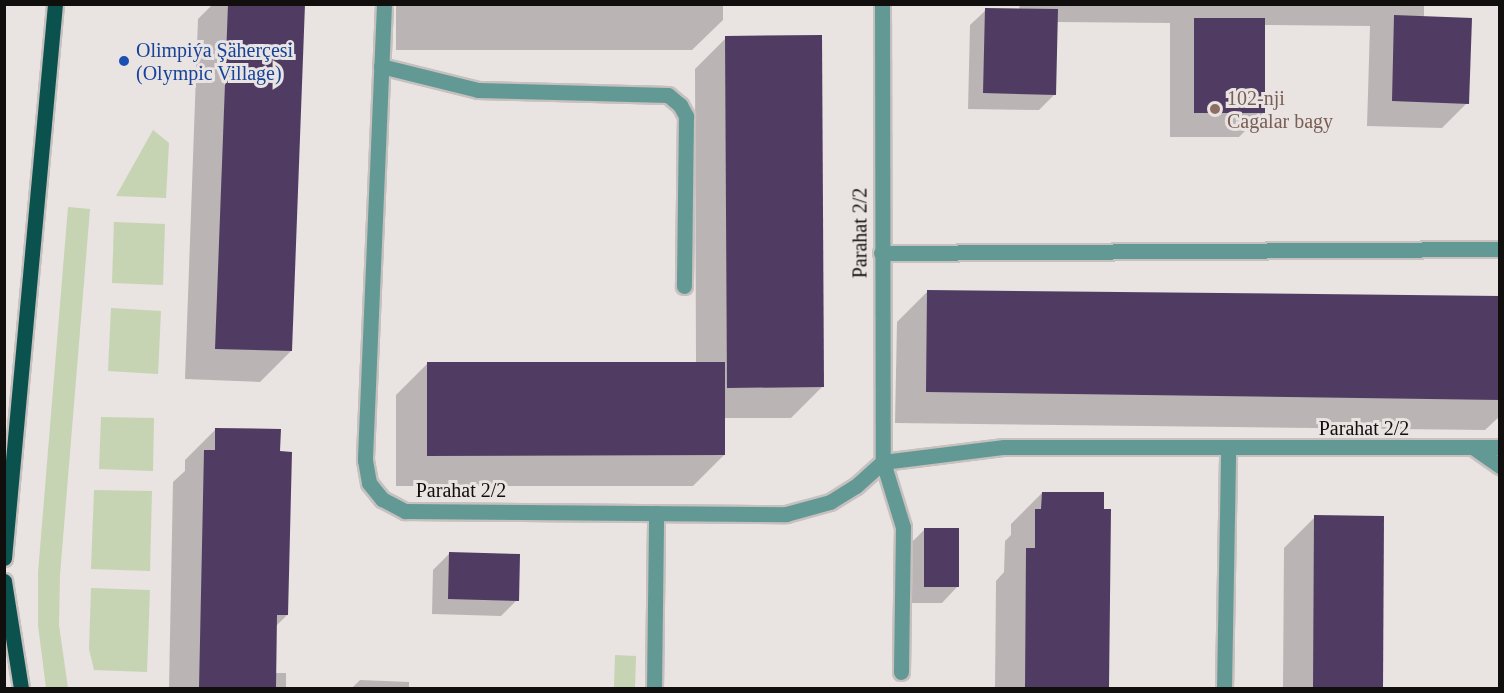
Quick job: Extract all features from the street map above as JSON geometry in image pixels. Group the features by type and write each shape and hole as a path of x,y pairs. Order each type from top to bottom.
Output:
{"main road":[{"path":"4,558 55,4"},
{"path":"4,581 21,688"}],"street":[{"name":"Parahat 2/2","path":"384,4 365,460 369,483 382,499 405,511 786,514 830,502 856,486 883,462 1004,447 1228,449 1500,447"},
{"name":"Parahat 2/2","path":"882,4 883,462"},
{"path":"381,66 478,90 668,95 680,105 686,116 684,286"},
{"path":"881,253 1500,249"},
{"path":"1474,448 1500,466"},
{"path":"1224,688 1228,449"},
{"path":"883,462 903,527 901,672"},
{"path":"654,688 656,513"}],"green space":[{"path":"153,130 169,143 166,198 116,196"},
{"path":"68,207 90,209 60,575 59,625 68,688 46,688 38,625 38,573"},
{"path":"114,222 165,224 163,285 112,283"},
{"path":"111,308 161,311 158,374 108,371"},
{"path":"101,417 154,418 153,471 99,469"},
{"path":"94,490 152,491 150,571 91,569"},
{"path":"91,588 150,590 147,672 94,670 89,649"},
{"path":"615,655 636,656 635,688 614,688"}],"building":[{"path":"228,4 305,4 292,351 215,349"},
{"path":"985,8 1058,9 1056,95 983,93"},
{"path":"1394,15 1472,18 1469,104 1392,101"},
{"path":"1194,18 1265,18 1265,113 1194,113"},
{"path":"822,35 824,387 727,388 725,36"},
{"path":"927,290 1500,296 1500,400 926,392"},
{"path":"427,362 725,362 725,455 427,456"},
{"path":"215,428 281,429 280,451 292,452 288,615 277,615 276,688 199,688 204,450 215,450"},
{"path":"1042,492 1104,492 1104,509 1111,509 1109,688 1025,688 1026,548 1035,548 1035,509 1041,509"},
{"path":"1314,515 1384,516 1383,688 1313,688"},
{"path":"924,528 959,528 959,587 924,587"},
{"path":"449,552 520,554 519,601 448,599"}],"place":[{"name":"Olimpiýa Şäherçesi (Olympic Village)","path":"124,61"},
{"name":"102-nji Cagalar bagy","path":"1215,109"}]}
